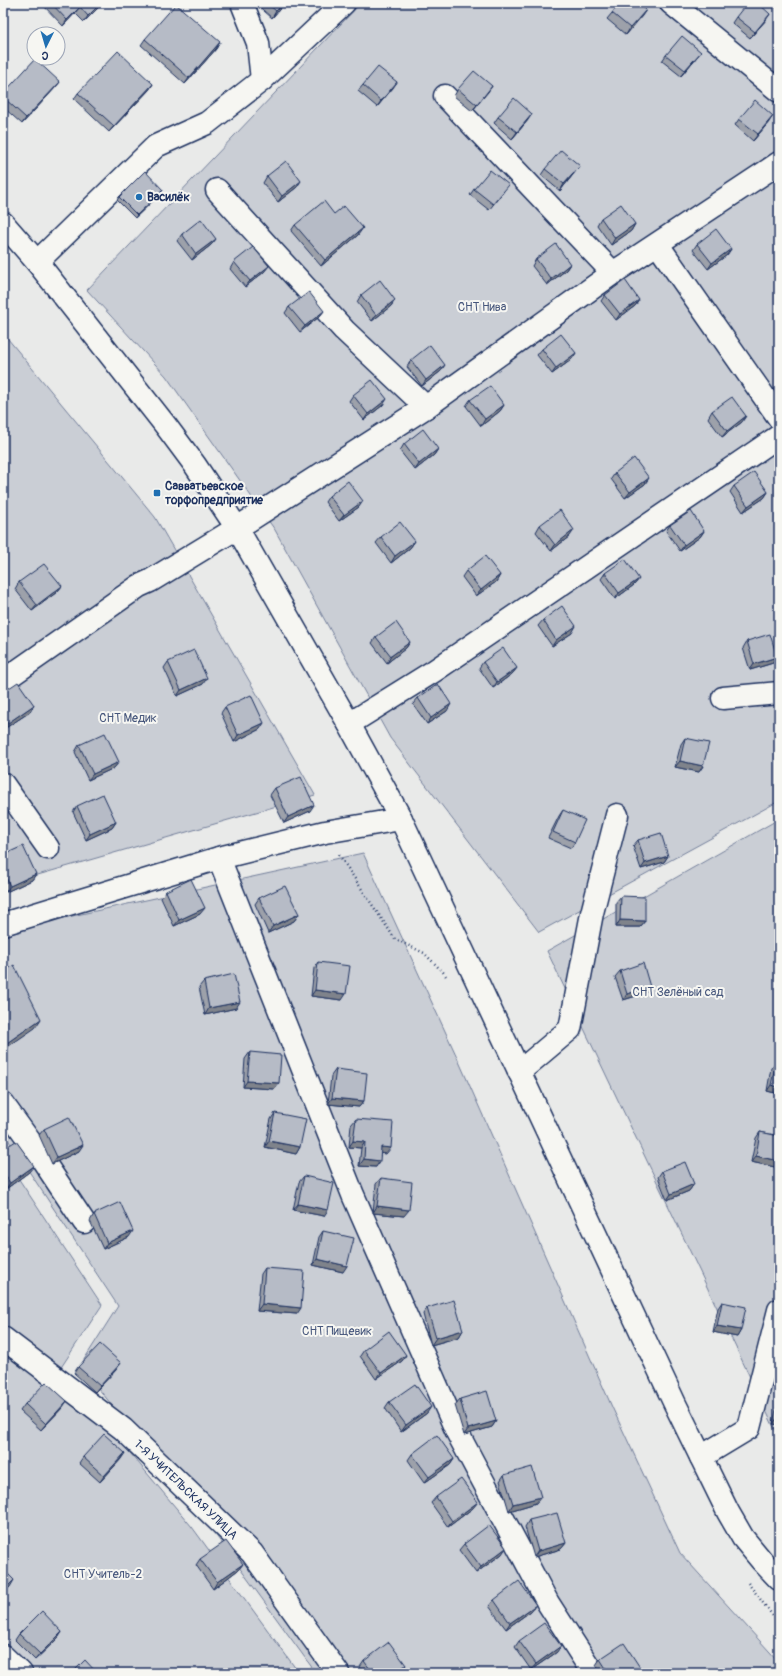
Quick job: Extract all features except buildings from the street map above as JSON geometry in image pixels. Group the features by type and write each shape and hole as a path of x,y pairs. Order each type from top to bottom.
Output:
{"main road":[{"path":"242,3 258,42 262,80"},
{"path":"37,262 156,146 207,123 262,80 344,3"},
{"path":"671,3 779,91"},
{"path":"446,96 613,273"},
{"path":"3,681 139,586 150,581 237,528 426,407 613,273 779,163"},
{"path":"216,190 344,330 426,407"},
{"path":"3,223 37,262 166,426 195,465 237,528 349,724 401,819 519,1072 728,1512 743,1538 779,1579"},
{"path":"658,244 779,418"},
{"path":"349,724 434,671 779,436"},
{"path":"723,698 779,693"},
{"path":"3,784 48,848"},
{"path":"519,1072 570,1029 592,913 617,815"},
{"path":"3,924 219,858 325,832 401,819"},
{"path":"219,858 353,1194 457,1432 548,1603 593,1673"},
{"path":"3,1104 34,1147 84,1222"},
{"path":"701,1456 749,1428 779,1310"},
{"name":"1-Я УЧИТЕЛЬСКАЯ УЛИЦА","path":"3,1338 123,1429 252,1553 338,1673"},
{"path":"3,1656 21,1673"}],"green space":[{"name":"СНТ Нива","path":"361,3 779,3 779,801 539,932 390,738 275,530 166,376 87,290"},
{"name":"СНТ Медик","path":"3,333 155,517 315,795 3,885"},
{"name":"СНТ Зелёный сад","path":"779,819 779,1438 547,951"},
{"name":"СНТ Пищевик","path":"363,853 457,1057 612,1407 680,1553 779,1662 779,1673 316,1673 196,1508 80,1366 118,1306 3,1132 3,931"},
{"name":"СНТ Учитель-2","path":"3,1155 102,1305 60,1369 192,1527 299,1673 3,1673"}],"place":[{"name":"Василёк","path":"139,197"},
{"name":"Савватьевское торфопредприятие","path":"157,493"}]}
